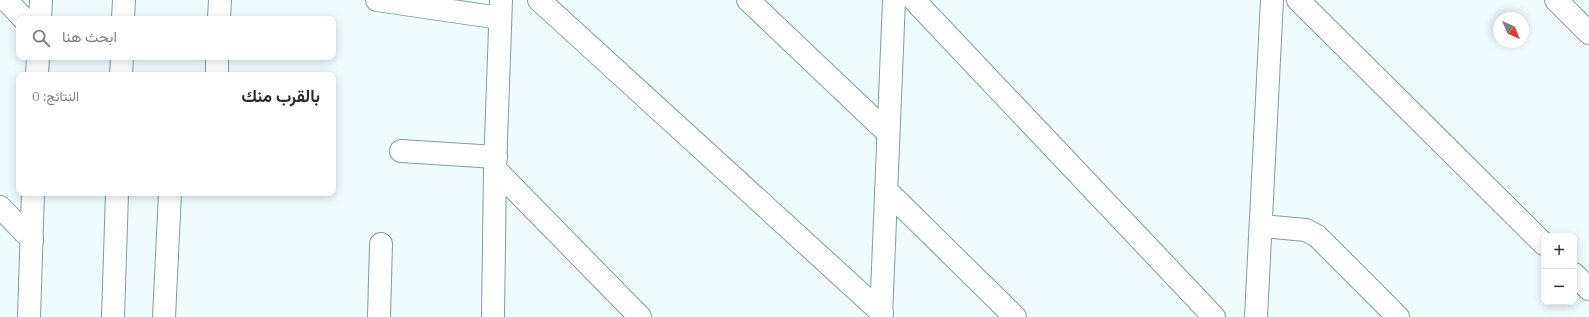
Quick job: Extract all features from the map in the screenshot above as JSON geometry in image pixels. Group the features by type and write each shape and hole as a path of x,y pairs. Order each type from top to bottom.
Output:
{"street":[{"path":"6,0 21,16"},
{"path":"40,16 41,0"},
{"path":"123,16 124,0"},
{"path":"219,16 220,0"},
{"path":"377,0 500,9 495,163 493,317"},
{"path":"539,0 882,315"},
{"path":"748,0 888,133"},
{"path":"882,315 894,0"},
{"path":"914,0 1214,317"},
{"path":"1256,317 1262,226 1272,0"},
{"path":"1298,0 1541,241"},
{"path":"1556,0 1589,33"},
{"path":"37,72 38,60"},
{"path":"121,72 122,60"},
{"path":"216,72 217,60"},
{"path":"401,151 495,163 640,317"},
{"path":"886,190 1015,317"},
{"path":"29,317 33,196"},
{"path":"113,317 117,196"},
{"path":"164,317 170,196"},
{"path":"0,208 32,240"},
{"path":"1262,226 1306,230 1317,236 1398,317"},
{"path":"379,317 381,244"},
{"path":"1577,277 1589,289"}]}
